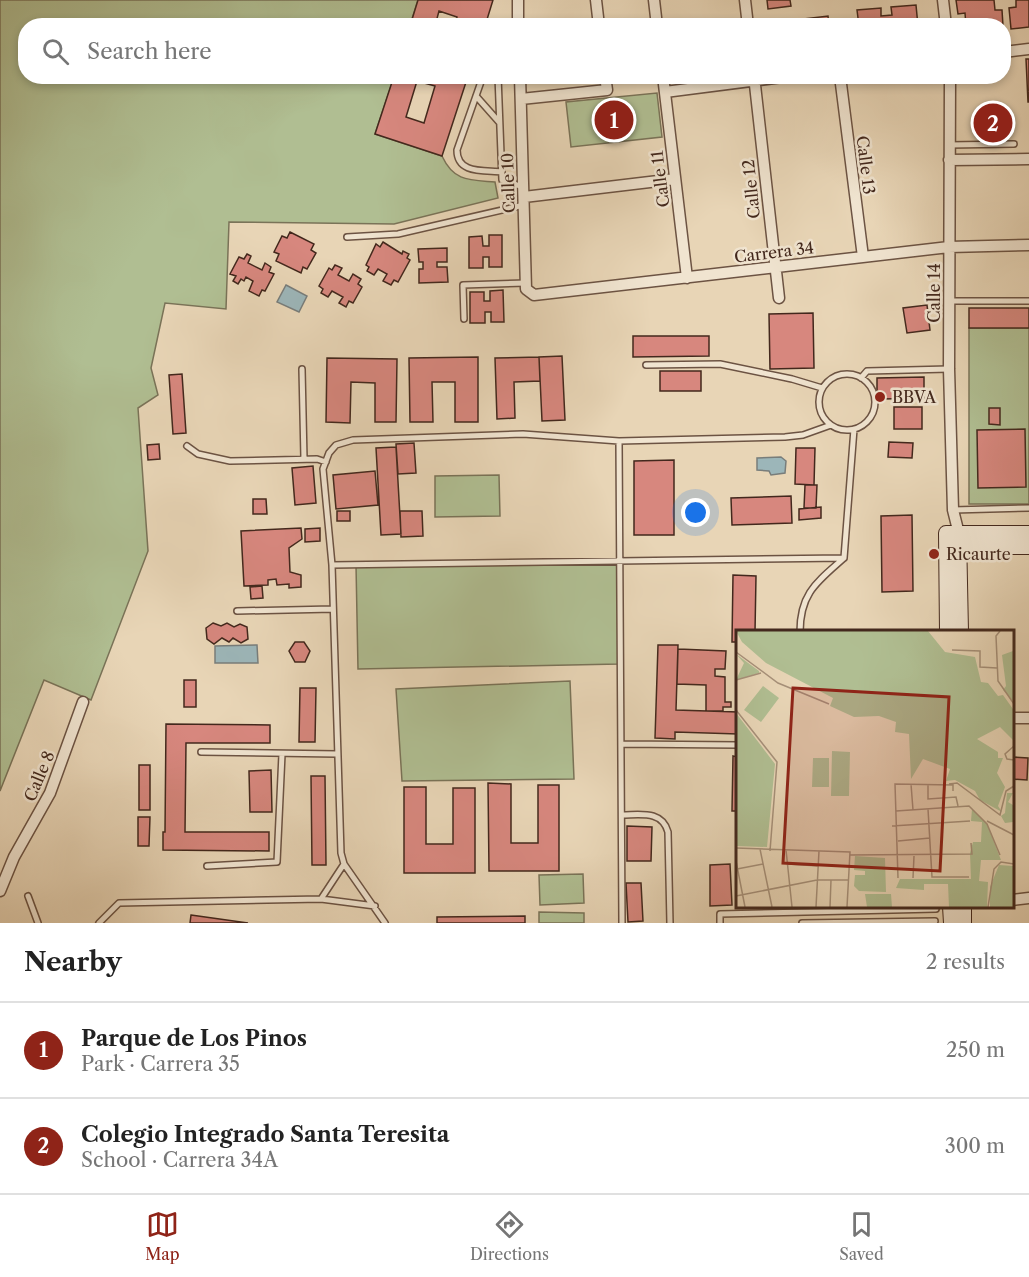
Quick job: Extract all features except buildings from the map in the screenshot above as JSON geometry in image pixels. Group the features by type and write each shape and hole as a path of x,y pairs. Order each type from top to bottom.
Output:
{"main road":[{"path":"953,540 1029,533"},
{"path":"953,540 1029,547"},
{"path":"947,630 953,540"},
{"path":"953,540 961,630"},
{"path":"959,910 964,923"}],"street":[{"path":"518,0 518,18"},
{"path":"596,0 598,18"},
{"path":"654,0 656,18"},
{"path":"746,0 747,18"},
{"path":"943,0 945,18"},
{"path":"1011,51 1029,49"},
{"name":"Calle 10","path":"520,84 526,286"},
{"path":"521,99 607,90 606,84"},
{"name":"Calle 11","path":"664,84 687,278"},
{"path":"665,92 720,84"},
{"name":"Calle 12","path":"755,84 779,298"},
{"name":"Calle 13","path":"841,84 863,257"},
{"name":"Calle 14","path":"950,84 949,369 953,540"},
{"path":"949,160 1029,159"},
{"path":"524,196 675,179"},
{"name":"Carrera 34","path":"526,286 534,295 542,295 949,247 1029,245"},
{"name":"Calle 8","path":"0,891 14,857 50,793 83,702"},
{"path":"1014,900 1029,898"}],"lane":[{"path":"480,84 457,150 457,159 467,168 502,172"},
{"path":"498,84 502,180 524,196"},
{"path":"476,96 500,123"},
{"path":"949,145 1014,144"},
{"path":"347,237 398,234 524,196"},
{"path":"464,319 463,285 526,286"},
{"path":"949,301 1029,301"},
{"path":"646,365 720,364 792,379 822,388"},
{"path":"302,369 304,459"},
{"path":"861,378 867,371 949,369"},
{"path":"853,374 861,378 872,390 874,406 868,420 854,429 838,429 831,425 821,412 819,404 822,388 835,376 853,374"},
{"path":"385,923 344,864 340,853 332,565 324,469 329,453 336,445 353,440 523,434 619,441 785,437 803,435 831,425"},
{"path":"800,630 804,601 813,586 844,558 854,429"},
{"path":"619,441 622,923"},
{"path":"187,446 198,454 230,461 317,459 326,462"},
{"path":"952,510 1029,508"},
{"path":"332,565 844,558"},
{"path":"237,611 333,609"},
{"path":"621,744 736,745"},
{"path":"201,752 338,754"},
{"path":"207,866 277,862 282,754"},
{"path":"622,815 651,815 657,817 666,826 670,923"},
{"path":"321,899 344,864"},
{"path":"28,896 38,923"},
{"path":"99,923 119,903 321,899 375,906"},
{"path":"720,923 720,914 936,908"},
{"path":"802,923 935,921"}],"green space":[{"path":"0,0 418,0 412,18 18,18 18,84 392,84 375,134 442,156 452,171 464,178 495,182 498,198 394,224 229,222 226,309 165,303 151,368 158,395 138,408 148,551 91,700 44,680 0,791"},
{"path":"657,93 662,137 571,147 566,102"},
{"path":"969,328 1029,328 1029,504 969,504"},
{"path":"499,475 500,516 435,517 435,476"},
{"path":"617,559 619,664 358,669 356,565"},
{"path":"570,681 574,779 402,781 396,689"},
{"path":"583,874 584,903 540,905 539,875"},
{"path":"539,912 584,913 584,923 539,923"}],"water":[{"path":"286,285 307,296 299,312 277,302"},
{"path":"781,457 786,461 785,473 771,475 769,471 757,470 757,458"},
{"path":"257,645 258,663 215,663 215,646"}],"place":[{"name":"Parque de Los Pinos","path":"614,120"},
{"name":"Colegio Integrado Santa Teresita","path":"993,123"},
{"name":"BBVA","path":"880,397"},
{"name":"Ricaurte","path":"934,554"}]}
